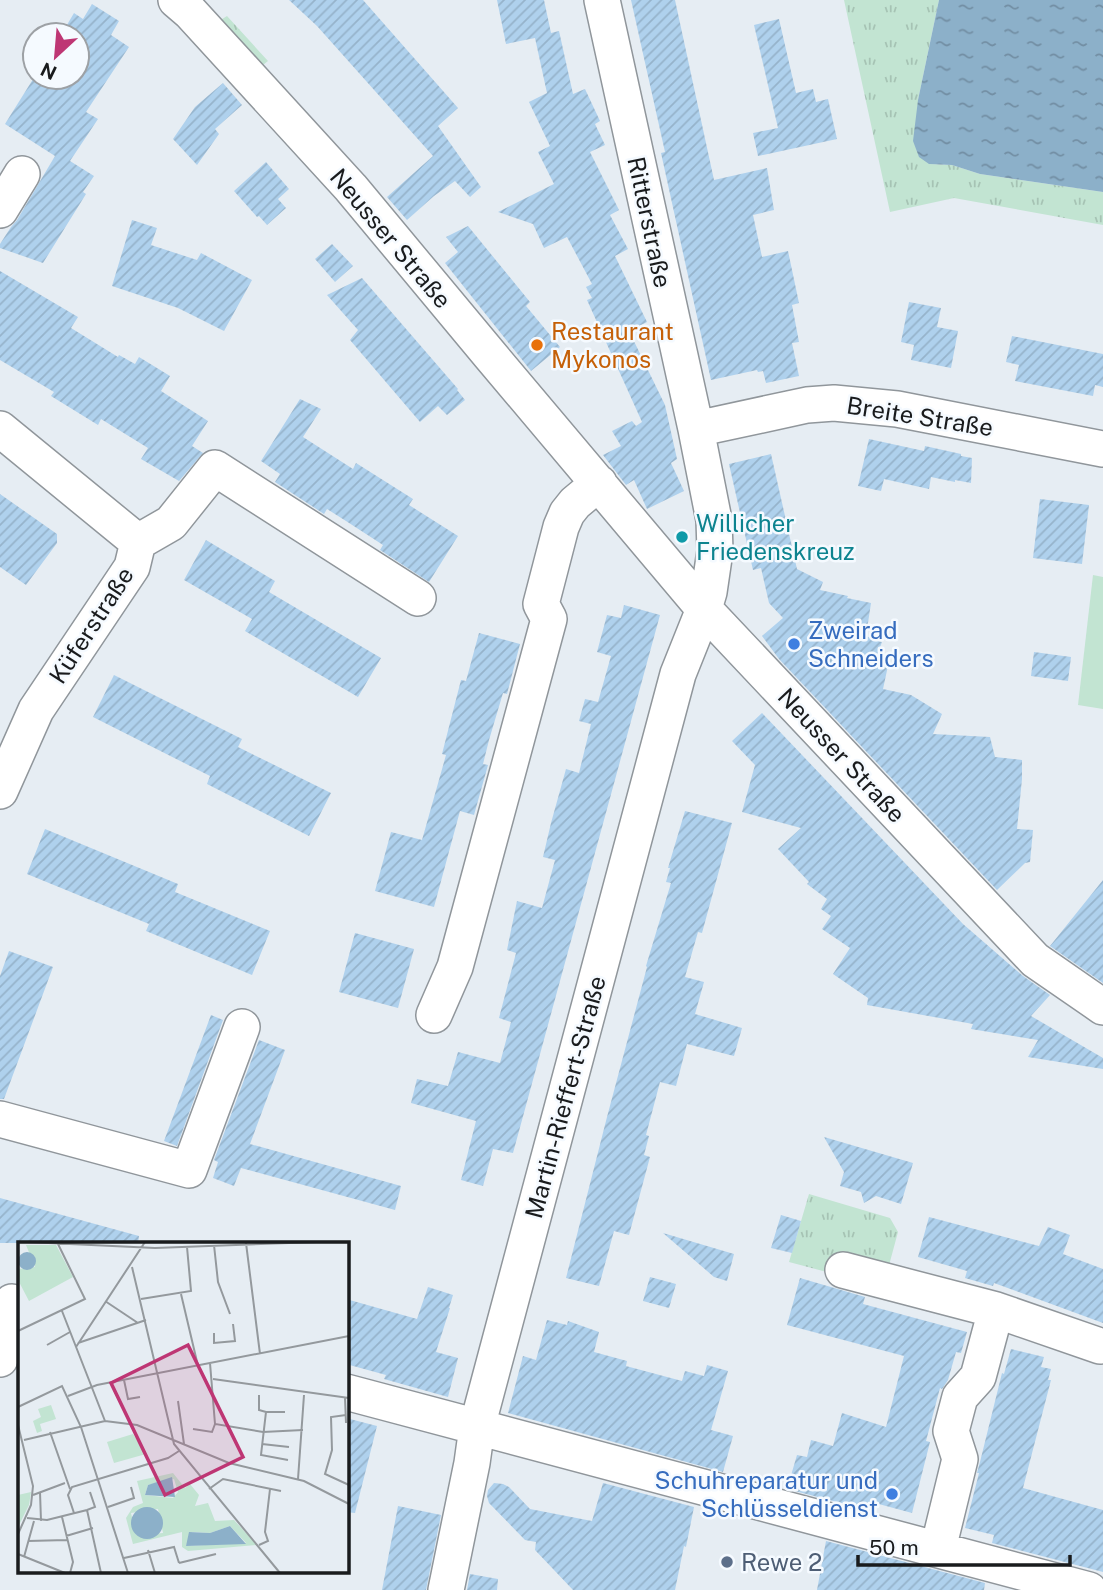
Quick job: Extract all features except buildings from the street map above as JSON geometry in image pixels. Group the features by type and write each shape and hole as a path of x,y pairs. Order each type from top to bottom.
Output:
{"street":[{"name":"Neusser Straße","path":"176,0 351,188 705,609 1035,960 1103,1007"},
{"name":"Ritterstraße","path":"602,0 714,520 712,574 705,609"},
{"path":"0,210 22,174"},
{"name":"Breite Straße","path":"695,429 807,405 834,403 897,409 1103,449"},
{"name":"Küferstraße","path":"0,429 138,542 132,567 36,710 0,791"},
{"path":"138,542 171,523 215,468 418,598"},
{"path":"434,1015 455,967 549,619 541,604 561,527 570,508 599,483"},
{"name":"Martin-Rieffert-Straße","path":"446,1590 477,1427 678,674 705,609"},
{"path":"0,1119 189,1170 242,1027"},
{"path":"843,1270 996,1310 1100,1346"},
{"path":"0,1359 10,1302"},
{"path":"938,1549 960,1459 951,1431 960,1396 978,1377 996,1310"},
{"path":"348,1393 1089,1590"}],"green space":[{"path":"844,0 939,0 918,100 930,164 952,165 980,174 1103,192 1103,225 954,198 890,212"},
{"path":"227,16 268,61 263,65 219,21"},
{"path":"1093,575 1103,577 1103,709 1078,705"},
{"path":"809,1194 890,1218 898,1232 888,1269 838,1275 789,1262"}],"water":[{"path":"939,0 1103,0 1103,192 980,174 952,165 929,164 919,157 913,141 918,100"}],"place":[{"name":"Restaurant Mykonos","path":"537,345"},
{"name":"Willicher Friedenskreuz","path":"682,537"},
{"name":"Zweirad Schneiders","path":"794,644"},
{"name":"Schuhreparatur und Schlüsseldienst","path":"892,1494"},
{"name":"Rewe 2","path":"727,1562"}]}
